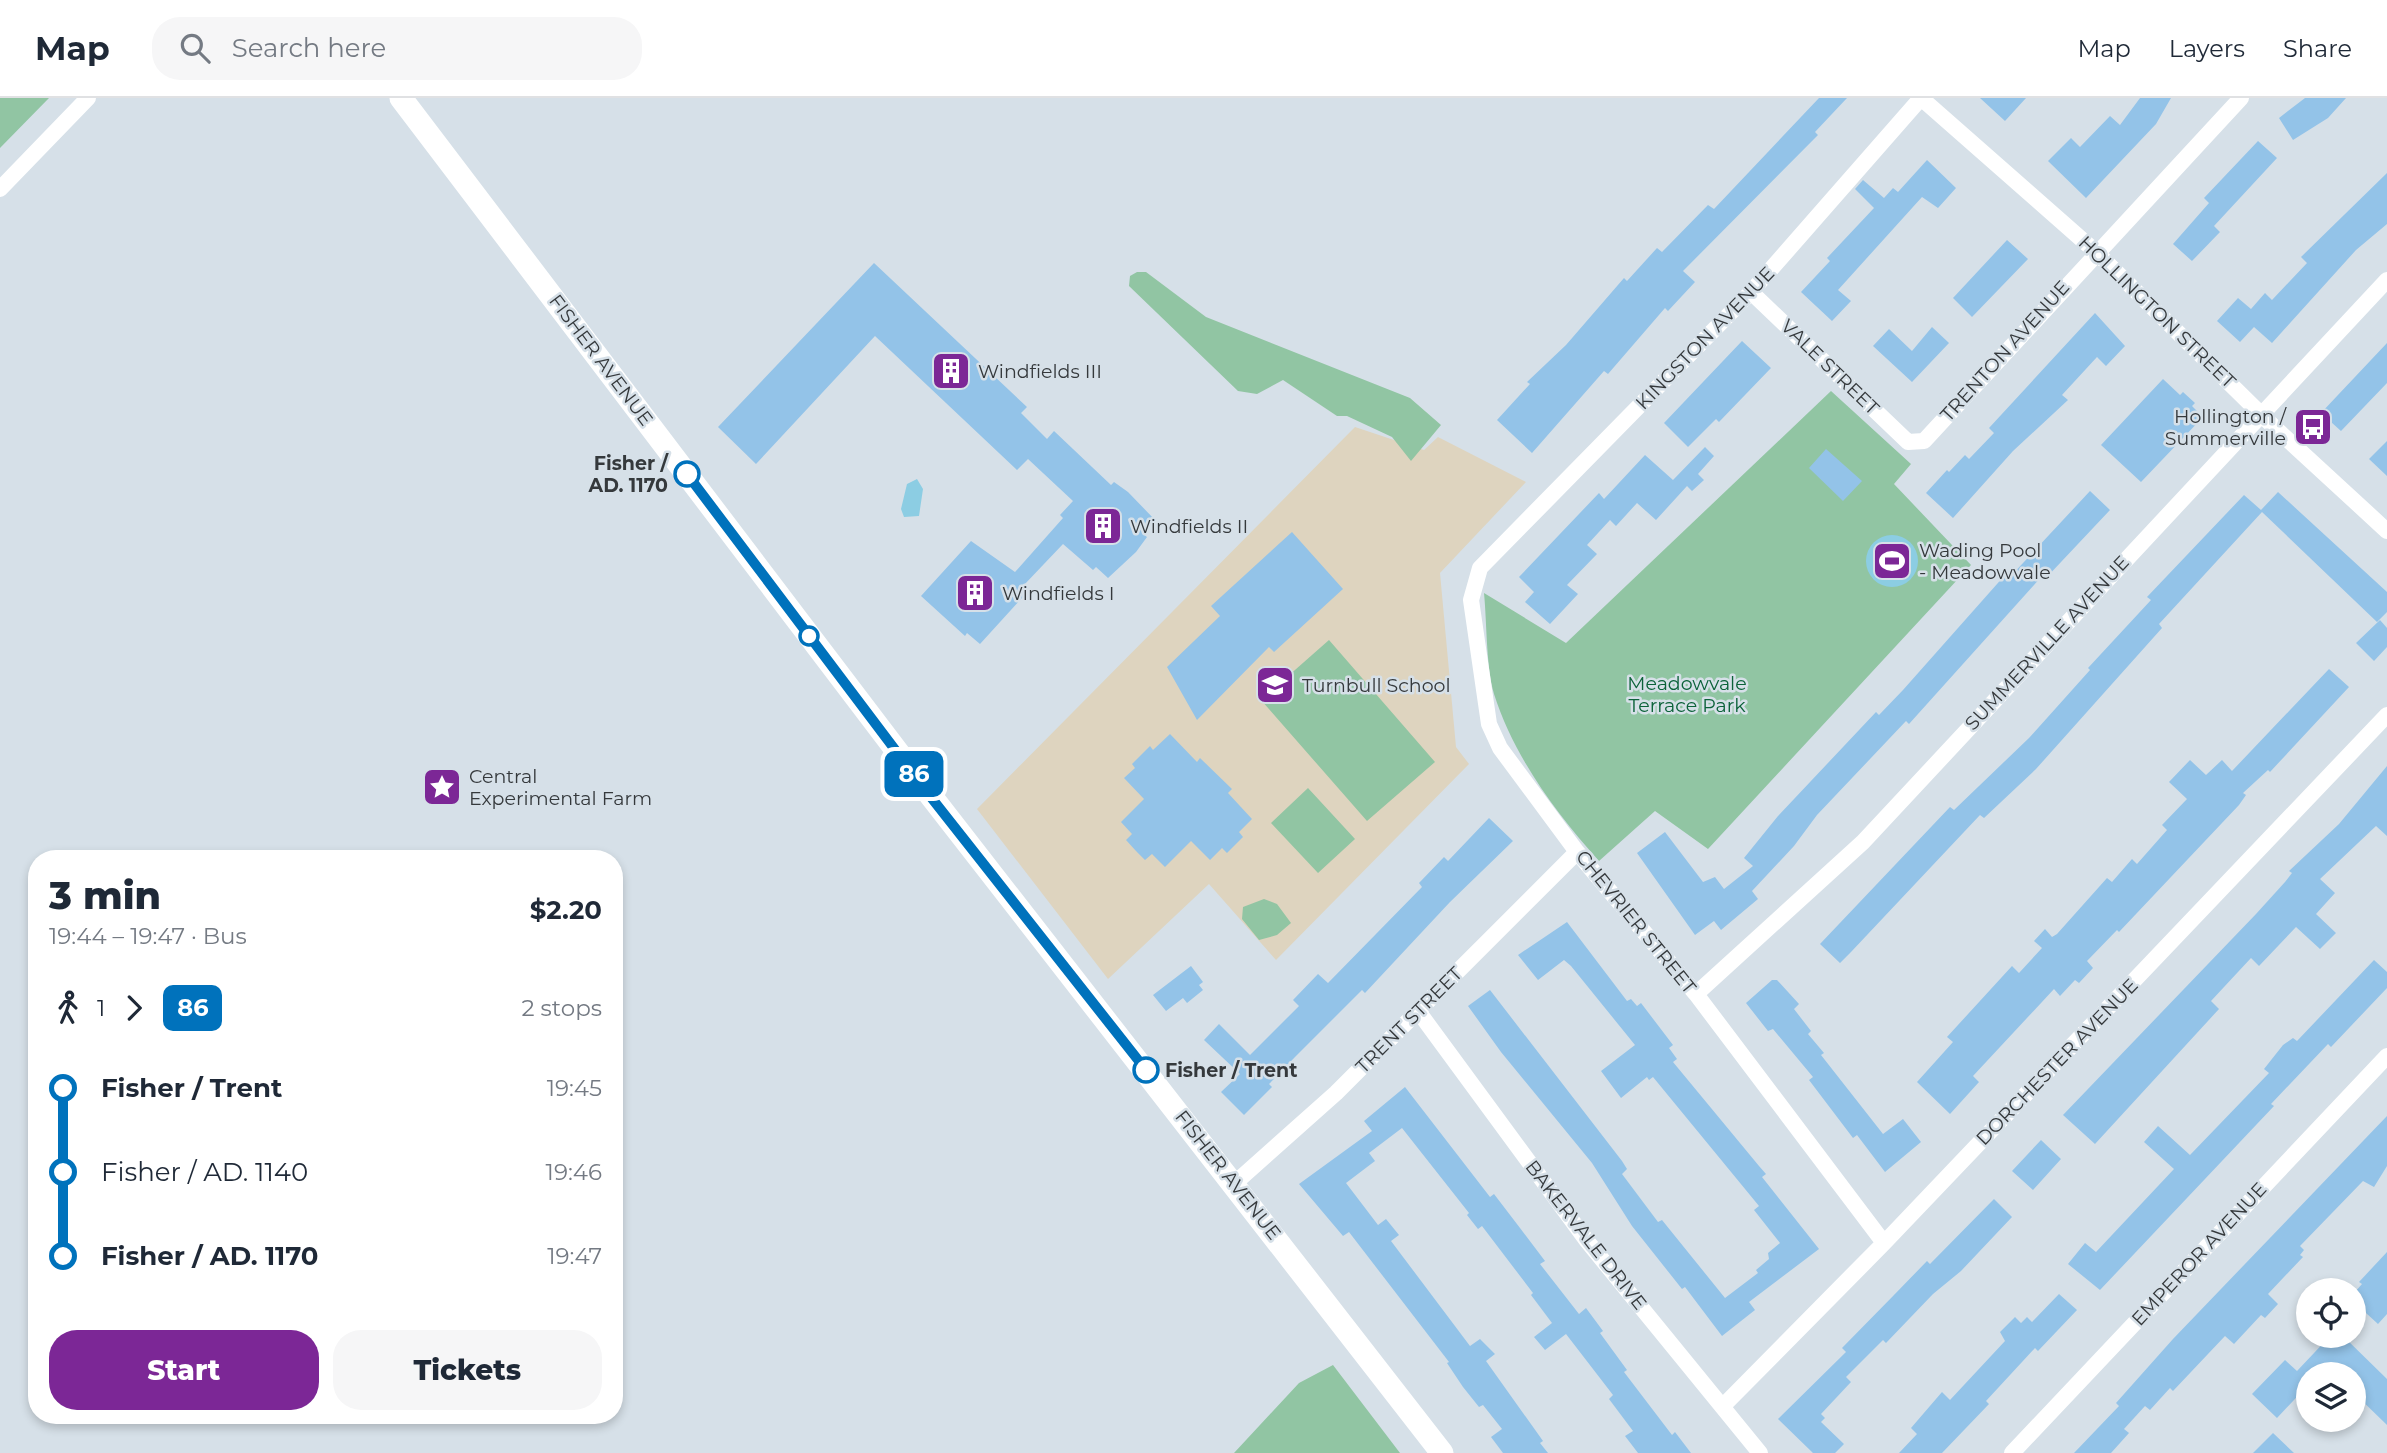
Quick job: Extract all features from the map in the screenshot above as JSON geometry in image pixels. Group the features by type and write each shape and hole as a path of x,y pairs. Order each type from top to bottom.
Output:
{"main road":[{"name":"FISHER AVENUE","path":"401,98 930,796 1235,1183 1442,1453"}],"street":[{"path":"0,189 88,98"},
{"name":"HOLLINGTON STREET","path":"1921,98 2096,252 2387,531"},
{"name":"KINGSTON AVENUE","path":"1480,569 1751,292 1921,98"},
{"name":"TRENTON AVENUE","path":"1908,442 1924,441 2241,98"},
{"name":"SUMMERVILLE AVENUE","path":"1696,994 1863,842 2261,412 2387,280"},
{"name":"VALE STREET","path":"1751,292 1908,442"},
{"name":"CHEVRIER STREET","path":"1480,569 1471,600 1489,724 1500,748 1577,852 1696,994 1884,1243"},
{"name":"DORCHESTER AVENUE","path":"1723,1406 1884,1243 2387,715"},
{"name":"TRENT STREET","path":"1235,1183 1316,1111 1577,852"},
{"name":"BAKERVALE DRIVE","path":"1418,1011 1587,1241 1760,1453"},
{"name":"EMPEROR AVENUE","path":"2012,1453 2387,1056"}],"shaded area":[{"name":"Turnbull School","path":"1355,427 1424,450 1438,437 1526,482 1440,573 1456,747 1469,764 1276,960 1209,884 1108,979 977,809"}],"green space":[{"path":"0,98 49,98 0,148"},
{"path":"1137,272 1146,272 1206,317 1410,398 1441,425 1411,461 1392,437 1347,416 1337,416 1283,380 1257,394 1238,391 1129,286 1130,276"},
{"name":"Meadowvale Terrace Park","path":"1831,391 1911,464 1894,484 1971,565 1708,849 1655,811 1599,861 1552,804 1525,762 1502,717 1489,671 1484,593 1566,643"},
{"path":"1329,640 1435,762 1367,821 1261,700"},
{"path":"1308,788 1355,839 1318,873 1271,823"},
{"path":"1264,899 1277,904 1291,923 1277,935 1259,940 1242,919 1243,907"},
{"path":"1333,1365 1400,1453 1234,1453 1299,1383"}],"water":[{"path":"917,479 923,489 919,516 904,517 901,509 907,484"},
{"name":"Wading Pool - Meadowvale","path":"1892,535 1902,537 1910,543 1916,551 1916,571 1910,579 1902,585 1892,587 1882,585 1874,579 1868,571 1866,561 1868,551 1874,543 1882,537"}],"building":[{"path":"1819,98 1847,98 1815,132 1818,135 1683,271 1695,282 1668,311 1665,308 1608,374 1604,371 1532,453 1497,420 1530,384 1527,382 1566,345 1624,278 1627,281 1657,248 1662,252 1708,205 1714,209"},
{"path":"1980,98 2026,98 2005,121"},
{"path":"2140,98 2171,98 2156,124 2086,198 2048,161 2071,138 2080,147 2110,116 2120,125"},
{"path":"2305,98 2346,98 2328,118 2293,140 2279,118"},
{"path":"2258,141 2277,158 2214,226 2220,232 2192,261 2173,244 2209,203 2204,198"},
{"path":"1927,160 1956,188 1938,208 1922,197 1838,290 1851,301 1832,321 1801,292 1830,261 1827,258 1874,208 1855,189 1863,180 1884,198 1893,188 1898,192"},
{"path":"2387,173 2387,224 2356,250 2272,343 2254,327 2240,342 2217,321 2238,298 2251,309 2265,293 2272,300 2307,263 2301,257"},
{"path":"2007,240 2028,259 1972,317 1953,298"},
{"path":"874,263 1027,407 1021,413 1047,439 1054,431 1111,485 1114,482 1128,492 1156,521 1143,534 1147,537 1136,552 1108,578 1096,567 1093,570 1063,544 1024,585 1030,589 980,644 967,633 965,636 921,596 971,541 1015,572 1063,518 1060,515 1073,501 1028,459 1017,470 875,336 756,464 718,427"},
{"path":"2095,313 2125,346 2106,366 2097,357 2062,395 2068,400 2013,451 1953,518 1926,493 1947,470 1949,472 1965,455 1969,459 1994,433 1989,428"},
{"path":"1932,327 1949,343 1912,382 1873,346 1889,329 1912,351"},
{"path":"1742,341 1771,368 1719,422 1716,419 1688,447 1664,423"},
{"path":"2387,343 2387,383 2341,431 2321,413"},
{"path":"2163,379 2180,395 2183,392 2195,403 2192,406 2203,417 2141,482 2101,445"},
{"path":"2387,441 2387,476 2369,459"},
{"path":"1705,447 1714,456 1698,474 1704,480 1692,491 1687,486 1656,520 1637,503 1616,526 1610,520 1587,545 1597,554 1567,585 1578,594 1550,624 1525,602 1534,592 1519,577 1599,493 1604,499 1645,455 1673,480"},
{"path":"1826,449 1862,481 1843,501 1809,468"},
{"path":"2090,491 2110,510 2045,579 2042,576 1909,724 1906,721 1817,815 1794,846 1752,891 1758,899 1721,930 1714,921 1695,935 1637,853 1665,832 1703,882 1715,877 1724,889 1753,866 1744,858 1778,816 1876,712 1879,715 1903,690 2005,575 2009,578"},
{"path":"2278,492 2387,592 2387,612 2377,622 2262,512 2159,624 2162,628 2036,769 1984,818 1980,815 1840,963 1820,944 1950,807 1954,810 2029,738 2090,670 2088,668 2151,600 2147,597 2244,495 2261,510"},
{"path":"1292,532 1343,589 1274,652 1269,647 1197,720 1167,667 1220,616 1211,606"},
{"path":"2380,620 2387,628 2387,647 2374,661 2356,643"},
{"path":"2329,669 2349,687 2270,772 2268,770 2243,793 2246,795 2239,805 2119,932 2117,930 2087,961 2093,968 2079,983 2075,980 2060,996 2054,989 1973,1076 1979,1082 1950,1114 1917,1082 1953,1042 1947,1037 2012,966 2019,973 2042,948 2034,941 2045,929 2052,937 2057,934 2107,878 2112,882 2132,859 2137,864 2167,830 2162,825 2187,799 2169,782 2190,760 2206,775 2222,760 2232,771"},
{"path":"1170,734 1197,762 1200,758 1232,789 1228,793 1252,819 1239,832 1243,837 1227,853 1222,848 1210,860 1191,841 1165,867 1152,854 1145,860 1136,851 1126,840 1132,834 1121,822 1144,799 1124,778 1135,768 1132,764 1150,746 1153,750"},
{"path":"2387,766 2387,836 2376,826 2320,879 2335,893 2316,914 2336,933 2320,949 2296,927 2259,966 2251,958 2211,1001 2219,1009 2095,1144 2063,1115 2256,914 2292,873 2289,871 2339,824"},
{"path":"1489,818 1513,841 1450,902 1365,993 1362,990 1295,1057 1269,1084 1272,1087 1244,1115 1221,1092 1240,1074 1204,1040 1219,1024 1250,1055 1299,1006 1293,1000 1318,974 1328,983 1422,887 1419,883 1444,857 1448,861"},
{"path":"1567,922 1627,1001 1631,999 1637,1006 1641,1003 1673,1045 1669,1048 1677,1059 1673,1062 1766,1174 1762,1177 1819,1249 1749,1302 1755,1310 1722,1336 1685,1287 1682,1289 1632,1226 1592,1163 1501,1052 1468,1006 1490,990 1622,1161 1627,1169 1622,1174 1658,1222 1662,1220 1725,1298 1758,1273 1756,1270 1769,1259 1768,1253 1780,1243 1754,1210 1759,1206 1653,1077 1649,1080 1647,1077 1621,1098 1601,1071 1635,1045 1571,966 1564,960 1538,980 1518,955"},
{"path":"2374,960 2387,972 2387,988 2331,1047 2328,1044 2271,1104 2274,1106 2100,1290 2068,1264 2085,1243 2096,1252 2174,1169 2144,1142 2158,1126 2190,1155 2269,1073 2264,1069 2283,1045 2293,1038 2297,1041"},
{"path":"1191,966 1203,982 1199,985 1203,990 1187,1003 1183,998 1166,1011 1153,995"},
{"path":"1772,980 1777,980 1799,1004 1794,1009 1811,1031 1808,1034 1824,1053 1821,1055 1883,1134 1903,1119 1921,1142 1885,1172 1857,1135 1853,1138 1809,1080 1813,1077 1773,1029 1768,1031 1746,1003"},
{"path":"1405,1087 1490,1197 1494,1194 1545,1261 1540,1264 1579,1314 1586,1308 1603,1331 1600,1333 1627,1370 1624,1372 1672,1435 1675,1432 1691,1453 1638,1453 1625,1436 1633,1431 1609,1399 1613,1395 1566,1334 1545,1350 1534,1337 1552,1323 1531,1295 1533,1293 1482,1226 1478,1229 1467,1215 1469,1213 1402,1128 1369,1153 1375,1161 1346,1183 1378,1225 1386,1219 1399,1235 1391,1241 1470,1346 1480,1339 1495,1354 1486,1361 1543,1441 1540,1443 1548,1453 1503,1453 1491,1437 1502,1429 1483,1405 1479,1407 1463,1387 1447,1363 1449,1362 1349,1232 1343,1236 1299,1184 1372,1131 1364,1121"},
{"path":"2387,1116 2387,1166 2374,1187 2363,1181 2300,1246 2304,1250 2300,1255 2303,1257 2268,1294 2278,1304 2265,1318 2261,1315 2234,1344 2225,1336 2173,1391 2170,1388 2150,1410 2145,1406 2124,1429 2129,1433 2111,1453 2074,1453 2119,1406 2116,1403 2173,1339"},
{"path":"2041,1140 2061,1159 2033,1190 2012,1171"},
{"path":"1994,1199 2012,1217 1961,1271 1933,1294 1886,1343 1883,1340 1846,1377 1851,1382 1821,1414 1825,1418 1821,1422 1844,1444 1835,1453 1813,1453 1778,1419 1846,1352 1842,1348 1927,1261 1930,1264"},
{"path":"2387,1252 2387,1314 2378,1324 2366,1313 2366,1278 2363,1278"},
{"path":"2059,1294 2077,1310 2038,1351 2035,1348 1986,1401 1989,1404 1942,1453 1899,1453 1917,1434 1911,1428 1942,1392 1950,1400 2005,1341 2000,1332 2015,1317 2021,1323 2027,1317 2032,1322"},
{"path":"2319,1348 2355,1348 2387,1379 2387,1425 2366,1405 2366,1362 2306,1362"},
{"path":"2285,1360 2296,1370 2296,1398 2277,1418 2252,1394"},
{"path":"2273,1433 2294,1453 2253,1453"}],"bus line":[{"name":"86","path":"687,474 930,796 1146,1070"}],"place":[{"name":"Windfields III","path":"951,371"},
{"name":"Hollington / Summerville","path":"2313,427"},
{"name":"Fisher / AD. 1170","path":"687,474"},
{"name":"Windfields II","path":"1103,526"},
{"name":"Wading Pool - Meadowvale","path":"1892,561"},
{"name":"Windfields I","path":"975,593"},
{"name":"Turnbull School","path":"1275,685"},
{"name":"Central Experimental Farm","path":"442,787"},
{"name":"Fisher / Trent","path":"1146,1070"}]}
